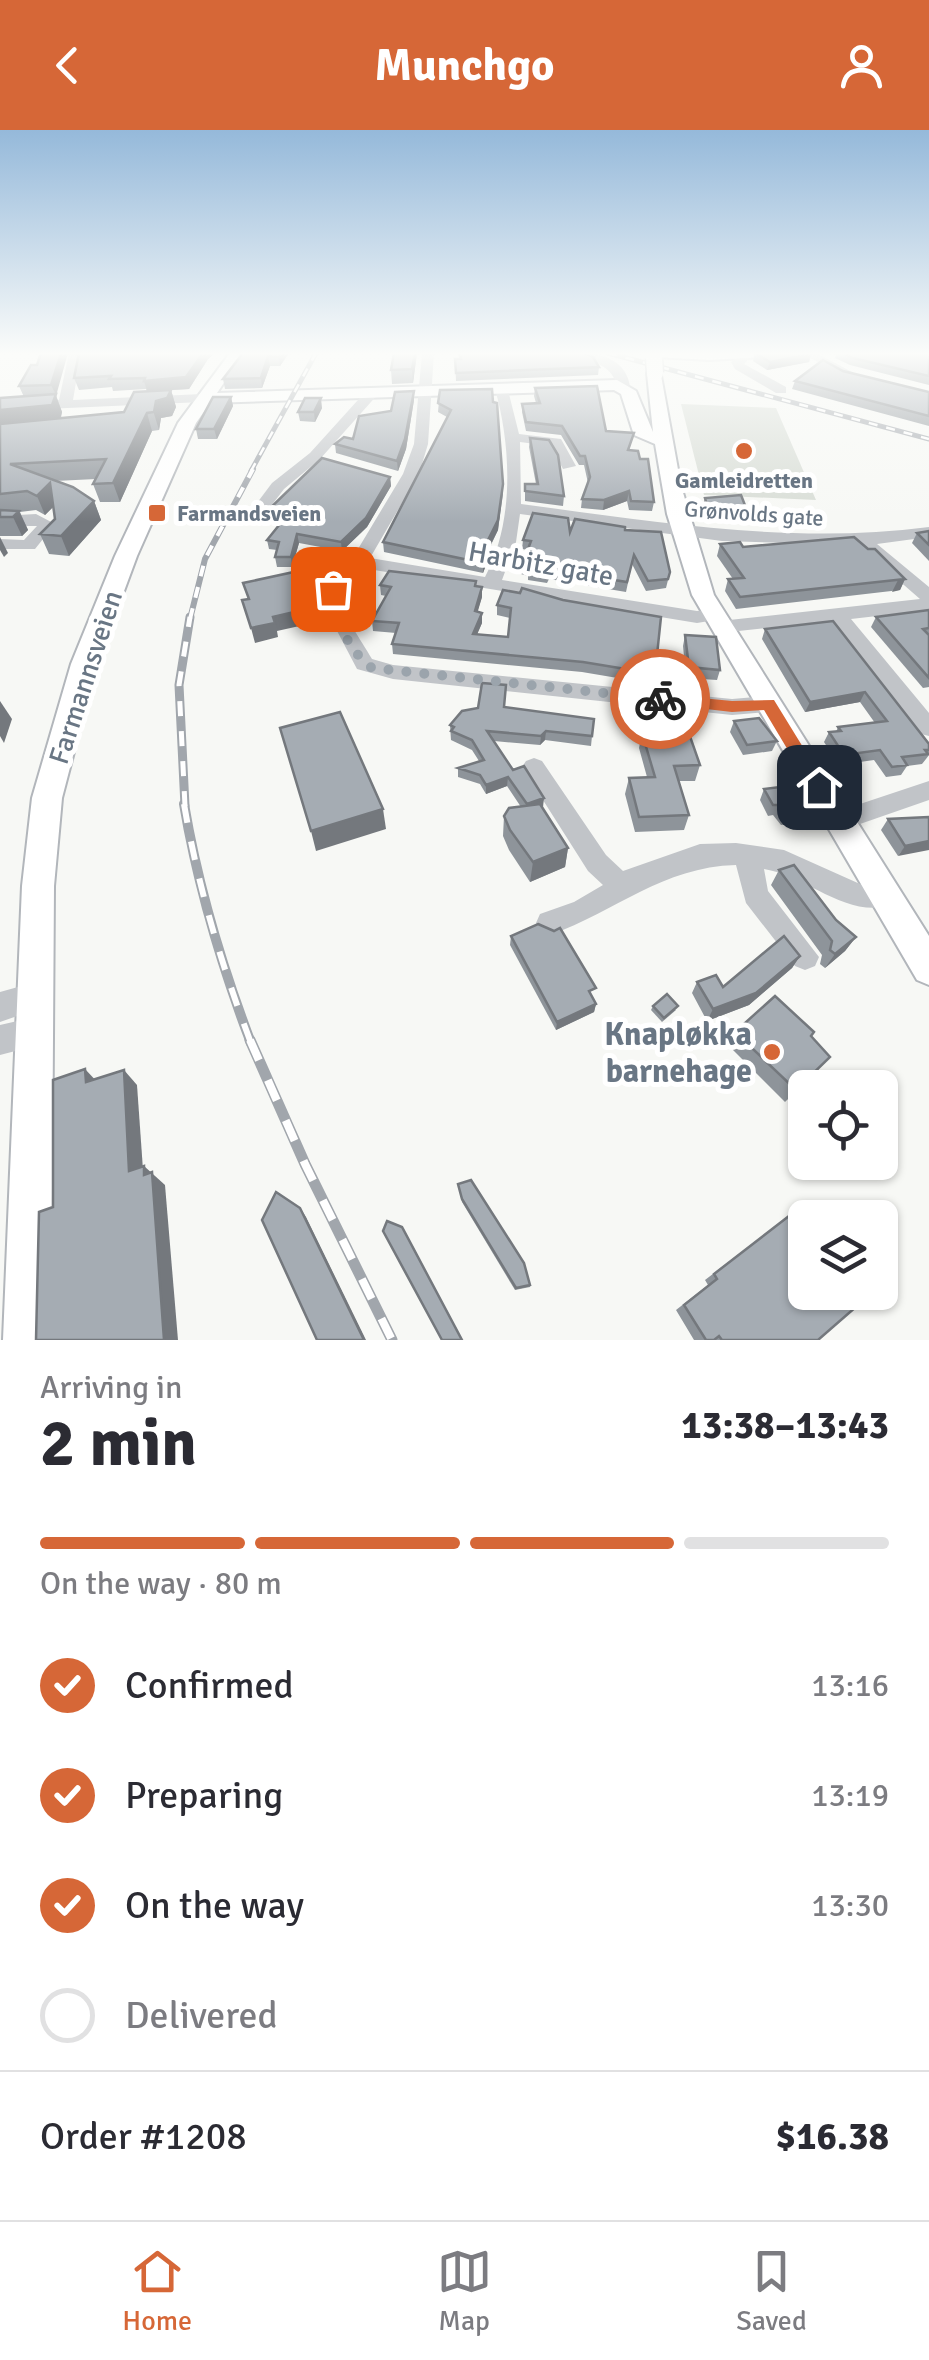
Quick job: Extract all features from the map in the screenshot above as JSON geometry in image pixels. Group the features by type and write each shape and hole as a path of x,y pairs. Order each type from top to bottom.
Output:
{"main road":[{"name":"Farmannsveien","path":"27,1340 24,1022 47,798 84,664 171,452 195,409"},
{"path":"633,409 643,435 663,441"},
{"path":"660,409 683,532 695,573 717,621 929,968"}],"street":[{"path":"104,419 111,409"},
{"path":"266,503 278,486 315,456 357,409"},
{"path":"424,409 422,444 399,479 359,562 340,576 331,597 364,664 393,672 732,707 768,704"},
{"path":"491,583 502,564 515,508 505,409"},
{"path":"509,437 556,442 568,466"},
{"path":"315,456 339,464"},
{"name":"Grønvolds gate","path":"515,508 737,538 865,543 929,532"},
{"path":"0,521 36,519 47,524 30,546 0,544"},
{"path":"865,543 929,600"},
{"name":"Harbitz gate","path":"359,562 717,621 838,614 929,600"},
{"path":"838,614 929,728"},
{"path":"534,767 597,862 613,880 631,882"},
{"path":"860,814 929,790"},
{"path":"550,923 583,911 631,882 700,855 756,856 795,865 858,896 885,896"},
{"path":"756,856 750,864 755,895 805,958"},
{"path":"0,1007 24,1022"}],"shaded area":[{"name":"Gamleidretten","path":"682,409 777,409 816,500 704,495"}],"building":[{"path":"154,409 147,413 113,483 93,484 106,459 10,464 73,487 94,501 61,536 40,534 55,519 50,483 37,496 27,491 0,494 0,424"},
{"path":"206,409 224,409 214,429 196,429"},
{"path":"411,409 397,461 335,444 344,437 353,439 359,416"},
{"path":"497,409 503,484 498,520 485,546 490,547 483,563 383,542 451,410"},
{"path":"523,409 602,409 606,431 634,433 628,450 638,451 640,459 648,459 654,502 631,501 629,491 604,500 582,499 590,477 585,456 580,456 562,426 526,422"},
{"path":"904,409 929,409 929,416"},
{"path":"530,438 549,440 558,455 564,496 525,491 525,484 538,484"},
{"path":"322,458 390,477 366,518 341,542 297,534 291,557 275,557 279,542 267,540 284,519 264,514"},
{"path":"741,495 748,513 709,512 705,498"},
{"path":"0,510 19,511 13,517 0,517"},
{"path":"533,513 568,518 570,532 575,519 625,530 661,532 670,572 668,579 648,581 634,555 627,582 550,570 548,574 529,571 531,567 522,565 531,541 523,540"},
{"path":"929,531 929,545 917,533"},
{"path":"854,537 868,549 875,549 905,579 740,597 728,579 744,578 720,544 740,542 743,547"},
{"path":"303,570 320,606 273,617 275,623 251,628 242,600 249,599 243,583"},
{"path":"389,571 476,581 475,586 482,587 475,611 482,613 473,634 508,637 511,608 497,605 503,590 520,593 522,588 563,600 661,617 657,655 662,656 662,675 583,662 392,644 399,623 372,621 391,587 380,585"},
{"path":"929,610 929,628 923,629 929,635 929,678 876,617"},
{"path":"833,621 929,744 929,750 925,750 928,754 902,757 907,765 892,767 880,750 844,755 829,732 841,731 838,727 887,721 865,692 810,702 765,629"},
{"path":"685,635 716,637 720,670 689,667"},
{"path":"482,683 506,685 504,707 594,719 592,736 487,731 513,770 524,766 544,798 527,804 508,777 486,785 480,775 458,768 484,760 472,740 451,731 454,727 450,725 462,711 478,708"},
{"path":"340,712 383,809 311,831 280,728"},
{"path":"759,718 777,741 747,745 734,721"},
{"path":"665,722 685,722 700,765 674,766 689,815 639,817 629,778 655,777 642,733 668,732"},
{"path":"804,784 814,811 787,815 773,805 764,789"},
{"path":"540,804 568,848 533,862 504,816 509,808"},
{"path":"929,817 929,841 905,846 888,819"},
{"path":"794,865 836,920 856,937 835,954 830,950 832,941 779,870"},
{"path":"538,924 554,931 560,928 596,988 589,991 596,1004 557,1022 511,936"},
{"path":"784,936 800,956 756,993 713,1009 697,982 716,975 723,987"},
{"path":"667,994 678,1006 664,1018 653,1006"},
{"path":"775,996 814,1032 811,1036 830,1057 817,1070 788,1070 788,1082 735,1032"},
{"path":"85,1069 86,1082 124,1070 129,1171 144,1166 144,1175 152,1172 164,1340 36,1340 39,1212 53,1207 53,1080"},
{"path":"471,1180 524,1263 530,1285 516,1288 462,1199 458,1184"},
{"path":"276,1192 300,1208 364,1340 317,1340 262,1220"},
{"path":"788,1217 788,1310 852,1310 818,1340 722,1340 719,1336 706,1340 684,1305 717,1279 714,1274"},
{"path":"387,1221 402,1227 462,1340 442,1340 383,1231"}],"railway":[{"path":"251,471 285,409"},
{"path":"819,409 929,439"},
{"path":"190,619 205,559 253,469"},
{"path":"185,806 179,685 190,617"},
{"path":"184,804 212,925 251,1043"},
{"path":"250,1040 305,1164 392,1340"}],"way so far":[{"path":"333,589 331,597 340,622 364,664 372,668 660,699"}],"place":[{"name":"Gamleidretten","path":"744,451"},
{"name":"Farmandsveien","path":"157,513"},
{"name":"Knapløkka barnehage","path":"772,1052"}],"route":[{"path":"660,699 732,707 768,704 819,787"}]}
